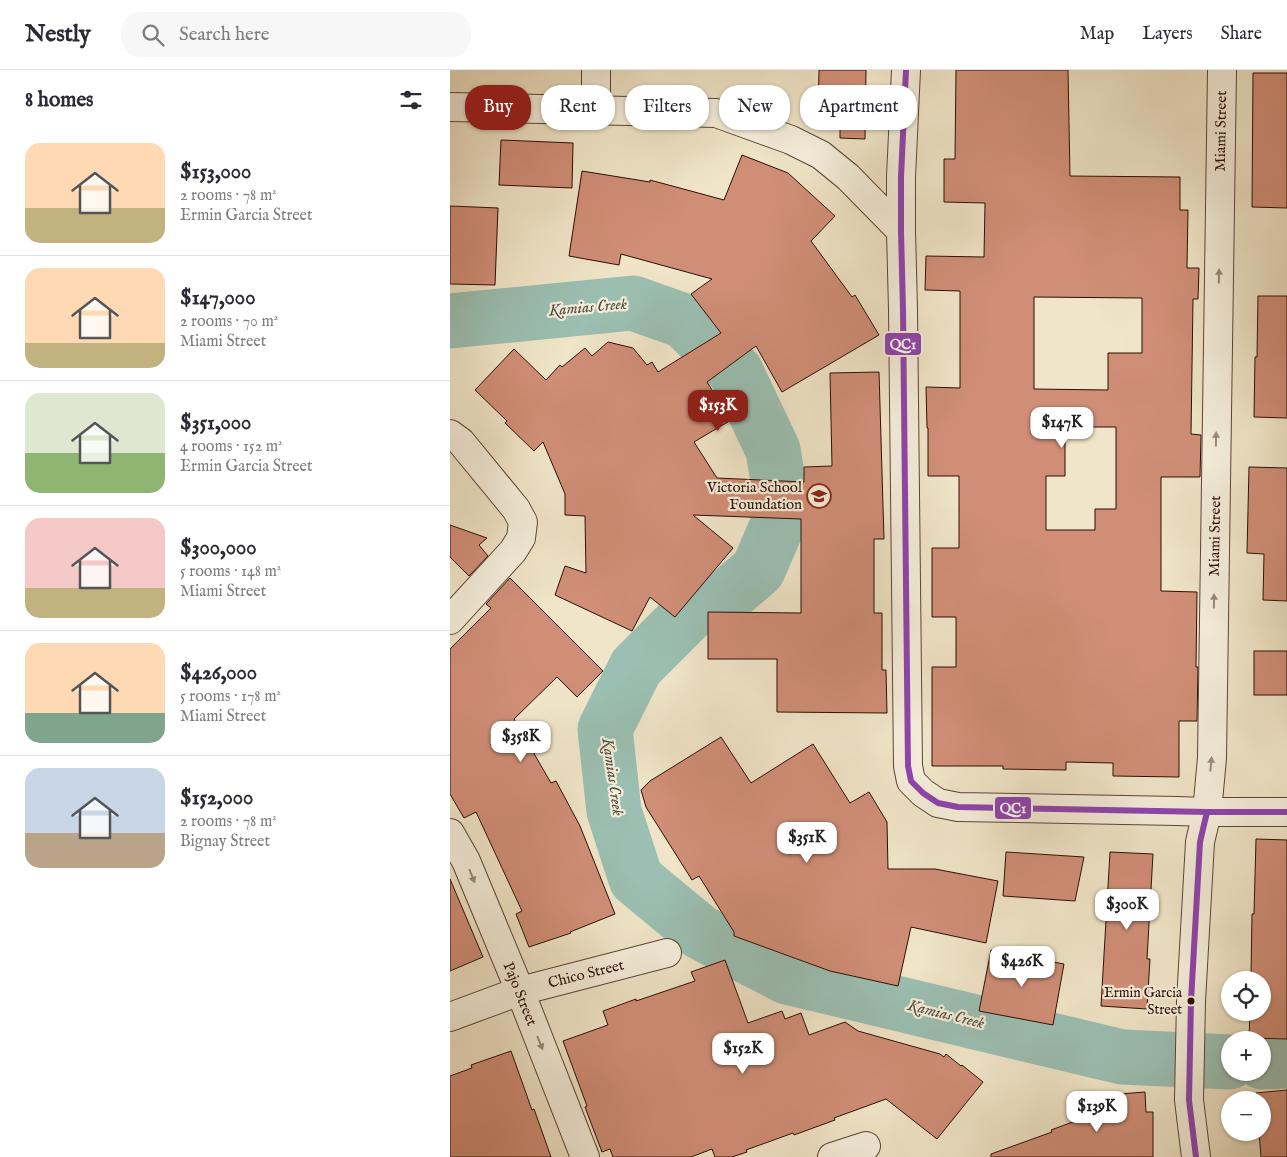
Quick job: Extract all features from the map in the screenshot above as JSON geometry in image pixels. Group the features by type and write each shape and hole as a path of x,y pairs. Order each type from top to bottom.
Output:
{"street":[{"path":"596,70 596,85"},
{"path":"906,70 901,177 901,231 908,766 911,781 923,794 938,804 958,807 1287,812"},
{"name":"Miami Street","path":"1196,1157 1189,1100 1191,1001 1200,842 1207,812 1212,758 1222,70"},
{"path":"450,107 541,109"},
{"path":"615,110 716,113 791,140 828,160 848,177 901,231"},
{"path":"450,434 461,442 516,509 523,522 521,538 513,551 450,620"},
{"name":"Pajo Street","path":"450,833 466,861 520,991 585,1157"},
{"name":"Chico Street","path":"450,1017 520,991 666,953"},
{"path":"832,1157 866,1146"}],"building":[{"path":"819,70 866,70 866,85 819,85"},
{"path":"956,70 1068,70 1070,176 1180,177 1180,210 1188,210 1187,268 1199,268 1198,299 1193,299 1191,434 1201,435 1200,477 1161,477 1161,591 1197,592 1197,721 1179,721 1179,777 1113,776 1113,763 1066,762 1066,770 1003,769 1003,766 932,766 932,667 956,667 956,617 932,617 932,548 959,548 959,476 928,476 926,387 960,388 960,291 925,290 926,256 984,257 985,203 944,202 944,159 955,159","holes":["1034,297 1142,298 1142,353 1108,353 1108,390 1034,389","1065,427 1116,427 1116,509 1095,509 1095,530 1046,530 1046,476 1065,476"]},
{"path":"1253,73 1287,73 1287,208 1252,207"},
{"path":"840,130 865,130 865,139 840,138"},
{"path":"501,140 573,143 572,188 499,185"},
{"path":"742,155 788,173 835,216 811,241 852,297 855,295 879,335 782,392 756,346 707,382 731,420 694,442 717,478 804,482 804,467 832,466 830,373 879,372 884,539 874,539 874,613 882,613 882,670 886,670 887,713 777,712 777,659 708,659 708,612 801,613 801,519 693,515 733,548 675,617 650,597 632,631 555,595 565,566 586,573 585,516 565,515 565,494 543,442 534,451 475,390 514,349 546,380 560,365 562,367 585,348 592,356 608,342 633,348 647,365 652,362 658,372 721,333 691,294 712,279 621,254 619,265 569,256 582,171 650,182 650,180 724,200"},
{"path":"450,206 498,208 495,285 450,284"},
{"path":"1258,296 1287,296 1287,418 1254,417"},
{"path":"1249,467 1287,468 1287,601 1263,600 1264,554 1247,553"},
{"path":"450,525 487,538 479,545 488,556 469,576 450,557"},
{"path":"510,578 603,671 577,697 557,677 514,719 551,783 556,781 580,826 615,914 571,933 529,947 516,914 522,911 476,812 464,818 450,794 450,649 491,608 486,604"},
{"path":"1254,651 1287,651 1287,695 1254,695"},
{"path":"721,737 751,783 813,744 850,803 869,792 887,822 888,869 935,869 998,881 986,943 911,927 898,986 830,971 734,936 734,932 699,876 692,880 646,807 641,790 650,781"},
{"path":"1256,839 1287,840 1287,1039 1271,1039 1271,1031 1249,1031 1250,1021 1271,1021 1271,971 1251,971 1252,914 1254,914"},
{"path":"1006,852 1084,857 1075,901 1003,896"},
{"path":"1110,852 1153,854 1147,959 1150,959 1147,1009 1101,1006"},
{"path":"450,879 483,957 450,971"},
{"path":"991,950 1064,964 1053,1025 979,1011"},
{"path":"725,960 748,1023 782,1011 785,1019 801,1013 809,1035 845,1022 858,1031 940,1054 944,1057 946,1054 983,1082 937,1139 886,1099 834,1118 835,1120 794,1135 793,1133 732,1157 715,1157 712,1149 691,1157 613,1157 610,1149 602,1152 563,1041 608,1025 603,1011 695,981 691,972"},
{"path":"511,1051 551,1157 450,1157 450,1076 472,1068 471,1065"},
{"path":"1287,1090 1287,1157 1261,1157 1260,1141 1271,1141 1271,1092"},
{"path":"1145,1092 1146,1112 1153,1112 1153,1157 991,1157 991,1154 1097,1113 1094,1096"}],"waterway":[{"name":"Kamias Creek","path":"450,321 633,303 684,321 736,372 773,450 783,512 758,570 725,598 693,610 636,667 605,729 614,811 636,879 700,932 787,977 1122,1057 1221,1062"},
{"name":"Kamias Creek","path":"1271,1062 1287,1061"}],"transit line":[{"name":"QC1","path":"906,70 901,177 901,231 908,766 911,781 923,793 938,803 958,807 1287,812"},
{"name":"QC1","path":"1196,1157 1189,1100 1191,1001 1200,842 1207,812"}],"place":[{"name":"Victoria School Foundation","path":"819,496"},
{"name":"Ermin Garcia Street","path":"1191,1001"}]}
